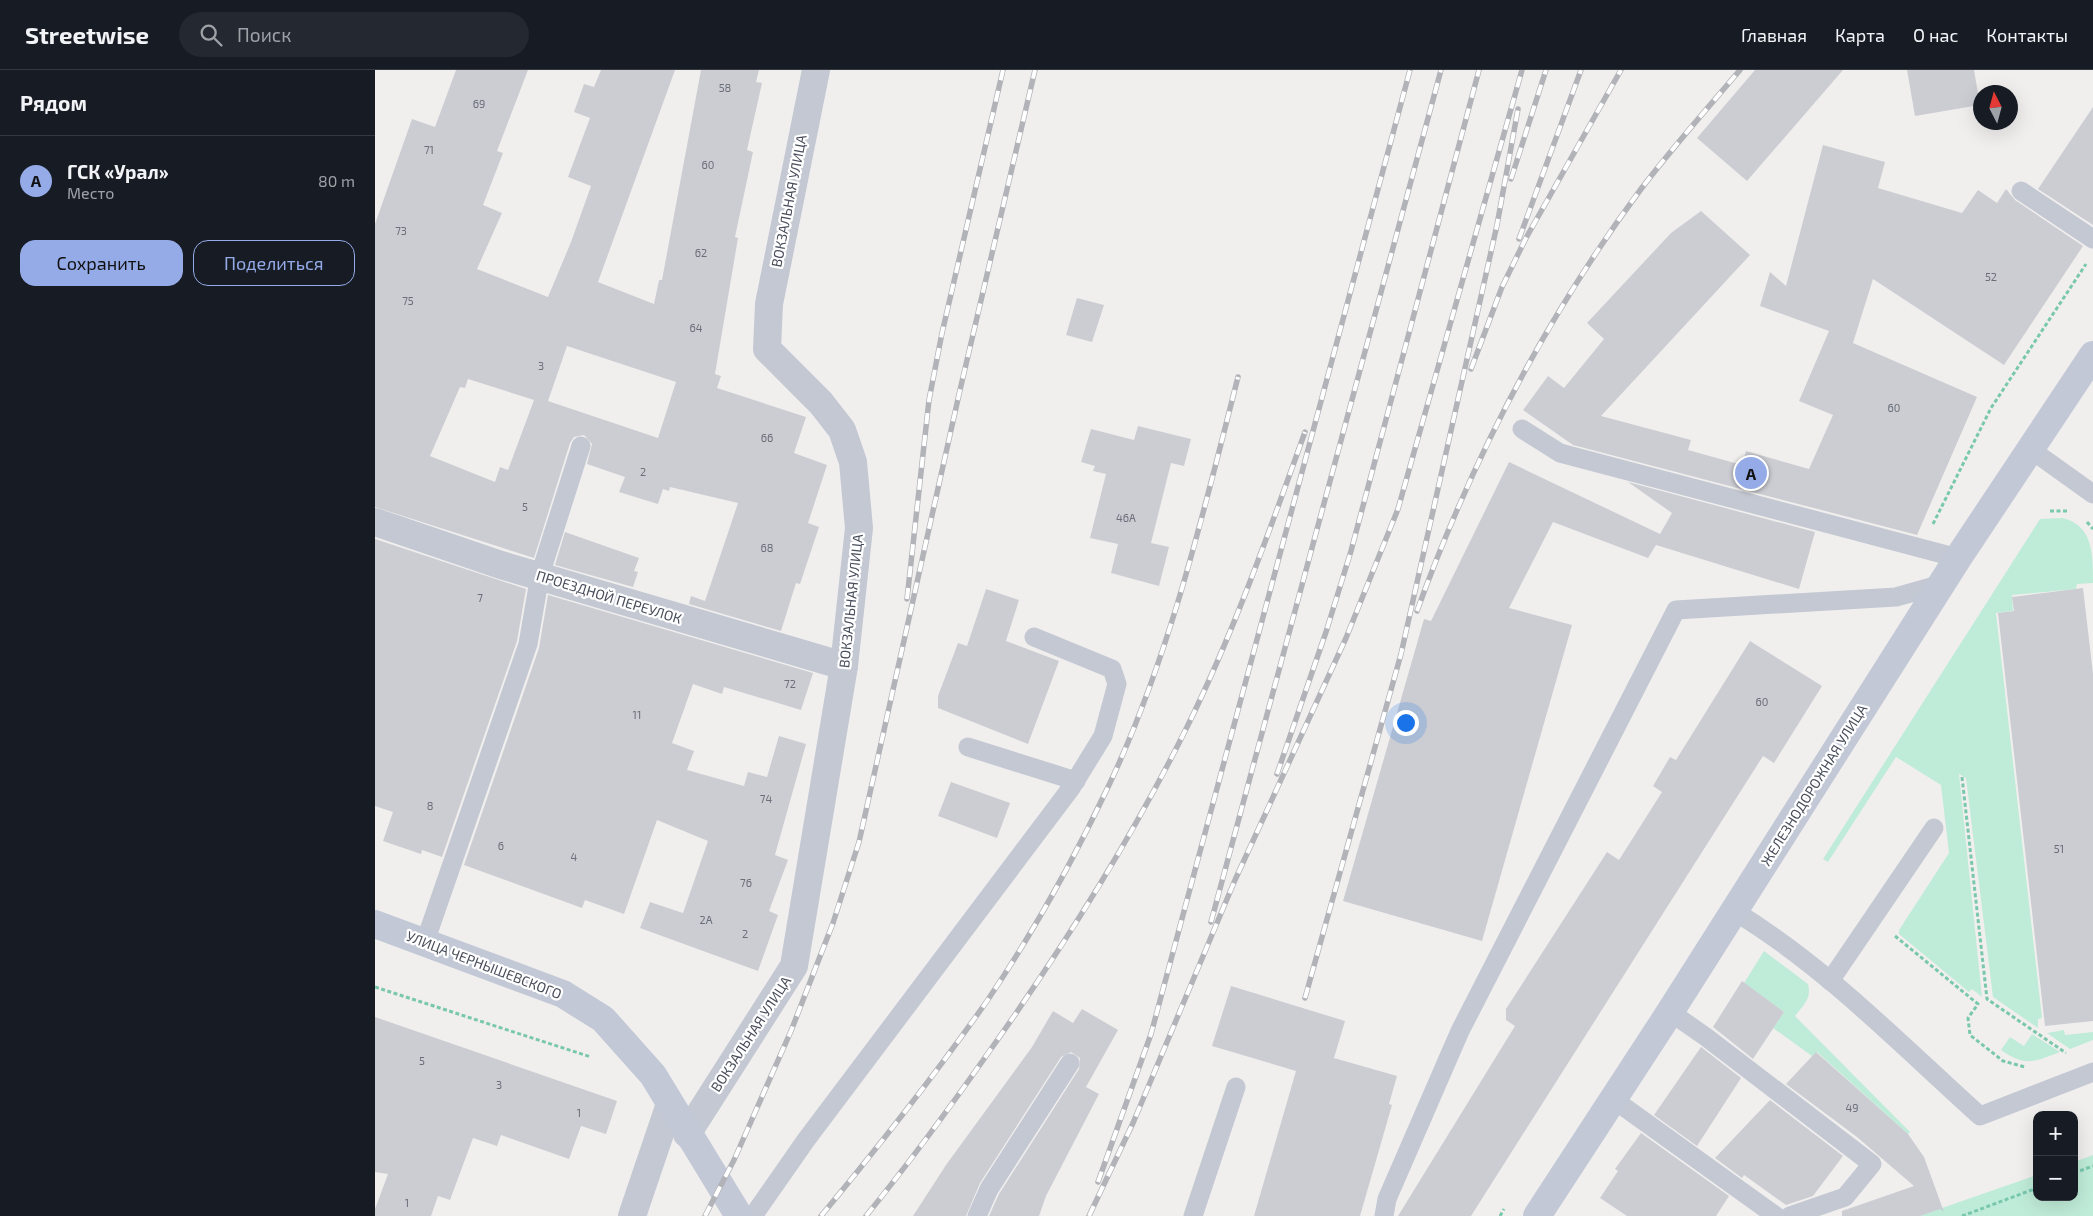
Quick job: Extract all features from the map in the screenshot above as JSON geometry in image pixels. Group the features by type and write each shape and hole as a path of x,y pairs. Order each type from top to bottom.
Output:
{"street":[{"name":"ВОКЗАЛЬНАЯ УЛИЦА","path":"687,1134 794,966 844,666 859,528 853,462 843,430 821,402 767,349 769,304 815,70"},
{"name":"ЖЕЛЕЗНОДОРОЖНАЯ УЛИЦА","path":"1537,1216 1670,1012 1942,584 2093,355"},
{"name":"ПРОЕЗДНОЙ ПЕРЕУЛОК","path":"375,522 501,565 844,666"},
{"name":"УЛИЦА ЧЕРНЫШЕВСКОГО","path":"375,924 563,994 603,1019 653,1075 687,1134 739,1216"},
{"path":"632,1216 670,1104"}],"lane":[{"path":"2021,191 2093,239"},
{"path":"1522,429 1559,453 1959,558"},
{"path":"425,942 528,644 540,576 581,446"},
{"path":"2030,449 2093,494"},
{"path":"1384,1216 1387,1199 1460,1031 1676,610 1896,597 1942,584"},
{"path":"753,1216 806,1140 1076,781 1103,736 1117,684 1112,669 1035,637"},
{"path":"968,747 1076,781"},
{"path":"1830,981 1934,828"},
{"path":"1734,911 1775,935 1830,981 1980,1116 2093,1072"},
{"path":"1670,1012 1706,1037 1872,1164 1845,1197 1790,1216"},
{"path":"977,1216 989,1189 1070,1063"},
{"path":"1193,1216 1236,1087"},
{"path":"1613,1099 1776,1216"}],"path":[{"path":"1921,548 1991,408 2088,262"},
{"path":"1962,777 1987,999 2069,1054 2061,1057"},
{"path":"1873,918 1978,1004 1968,1018 1970,1035 2003,1061 2015,1066 2029,1067"},
{"path":"375,987 599,1060"},
{"path":"2078,1172 2093,1166"},
{"path":"1962,1216 2033,1189"}],"green space":[{"path":"2062,518 2080,527 2089,542 2093,561 2093,583 2077,584 2076,589 2012,595 2013,611 1996,613 2042,1018 2038,1019 2038,1028 1993,997 1966,778 1959,774 1982,997 1972,989 1969,992 1899,934 1899,930 1949,853 1941,785 1896,757 1828,862 1823,859 2040,519"},
{"path":"1764,951 1808,984 1808,998 1795,1016 1910,1132 1908,1134 1817,1052 1812,1056 1773,1028 1784,1012 1744,983"},
{"path":"2064,1030 2065,1035 2093,1032 2093,1040 2070,1049 2047,1033"},
{"path":"2032,1034 2060,1052 2036,1060 2023,1061 2001,1050 2010,1037 2024,1046"},
{"path":"2093,1155 2093,1216 1919,1216 2033,1176 2033,1201 2078,1201 2078,1161"}],"building":[{"path":"456,70 528,70 497,151 503,153 483,205 502,213 477,269 548,297 571,242 591,186 568,177 590,118 574,112 584,84 594,87 601,70 675,70 598,282 654,304 659,280 662,280 701,70 759,70 756,82 762,83 747,150 753,152 735,237 738,238 715,374 721,376 717,388 806,417 794,453 827,465 808,523 819,527 800,584 796,583 781,631 689,604 691,596 705,601 738,503 670,487 669,491 663,489 658,504 619,492 625,477 587,464 592,444 584,435 574,437 570,443 534,558 375,507 375,224 412,119 435,127","holes":["567,346 676,382 658,438 548,401","468,379 534,400 508,470 500,467 495,482 430,456 460,387 465,388"]},
{"path":"1755,70 1843,70 1747,181 1697,138"},
{"path":"1907,70 1974,70 1977,85 1973,85 1973,106 1915,116"},
{"path":"2093,107 2093,225 2038,189"},
{"path":"1823,145 1885,162 1878,188 1962,213 1978,190 1997,203 2006,189 2015,200 2083,246 2004,365 1873,279 1853,343 1977,397 1917,535 1573,445 1523,410 1548,376 1564,388 1604,339 1587,323 1671,233 1701,211 1750,255 1601,416 1691,440 1688,450 1742,465 1746,451 1809,469 1833,415 1799,401 1829,331 1760,306 1770,272 1786,286"},
{"path":"1077,298 1104,305 1092,342 1066,335"},
{"path":"1138,426 1191,439 1184,466 1171,463 1151,543 1169,547 1159,586 1111,573 1118,544 1090,538 1106,474 1093,471 1095,466 1081,462 1091,429 1134,440"},
{"path":"1509,462 1660,534 1672,513 1628,482 1815,532 1799,589 1656,545 1648,558 1553,522 1509,608 1572,625 1482,941 1343,901 1424,619 1431,621"},
{"path":"565,532 639,558 634,571 638,572 633,587 555,565"},
{"path":"375,539 526,589 517,641 442,857 422,850 421,854 383,841 393,812 375,806"},
{"path":"2083,588 2093,674 2093,1021 2045,1026 1998,613 2014,611 2012,597"},
{"path":"986,589 1019,600 1006,641 1059,661 1028,744 938,708 938,696 958,643 967,646"},
{"path":"548,595 813,673 801,710 724,687 722,694 693,684 672,743 694,751 687,770 744,786 748,772 767,777 779,736 806,744 775,855 788,860 769,911 778,915 758,971 640,928 650,902 683,913 708,841 657,820 624,914 585,900 582,908 464,865 539,648"},
{"path":"1750,641 1822,686 1774,763 1763,756 1471,1216 1398,1216 1515,1026 1506,1020 1506,1009 1607,852 1619,860 1662,792 1653,786 1670,757 1676,760"},
{"path":"951,782 1010,803 997,838 938,816"},
{"path":"1742,981 1784,1012 1753,1059 1713,1027"},
{"path":"1231,986 1345,1021 1334,1058 1397,1076 1389,1104 1392,1105 1360,1216 1254,1216 1296,1071 1212,1046"},
{"path":"1082,1009 1118,1030 1086,1087 1099,1094 1046,1196 1039,1216 989,1216 999,1194 1079,1069 1080,1058 1071,1052 1061,1057 980,1183 966,1216 913,1216 946,1165 1032,1047 1053,1011 1073,1023"},
{"path":"375,1017 617,1101 606,1134 581,1126 569,1159 501,1135 497,1146 473,1138 450,1200 438,1196 431,1216 375,1216 375,1209 388,1174 375,1172"},
{"path":"1701,1047 1741,1078 1697,1146 1654,1115"},
{"path":"1816,1052 1908,1134 1924,1157 1944,1212 1940,1209 1920,1216 1842,1216 1842,1211 1914,1186 1857,1137 1786,1084"},
{"path":"1770,1100 1843,1156 1813,1196 1786,1205 1744,1175 1742,1178 1715,1158"},
{"path":"1641,1133 1729,1196 1716,1216 1627,1216 1600,1198 1618,1171 1615,1169"}],"railway":[{"path":"907,599 929,400 942,333 1003,70"},
{"path":"705,1216 734,1160 791,1031 833,923 859,842 960,390 1035,70"},
{"path":"1098,1182 1151,1034 1410,70"},
{"path":"1211,922 1441,70"},
{"path":"1277,774 1326,632 1351,551 1479,70"},
{"path":"1089,1216 1133,1123 1235,880 1346,638 1398,509 1522,70"},
{"path":"1511,179 1546,70"},
{"path":"1519,239 1581,70"},
{"path":"1471,369 1502,287 1526,238 1621,70"},
{"path":"1417,611 1461,500 1514,392 1543,339 1606,238 1641,189 1740,70"},
{"path":"1305,998 1401,654 1497,225 1518,109"},
{"path":"821,1216 906,1110 987,1001 1037,922 1096,813 1131,736 1167,635 1198,532 1238,377"},
{"path":"866,1216 930,1134 1045,971 1143,811 1187,727 1220,655 1250,581 1305,432"}],"place":[{"name":"ГСК «Урал»","path":"1751,473"}]}
